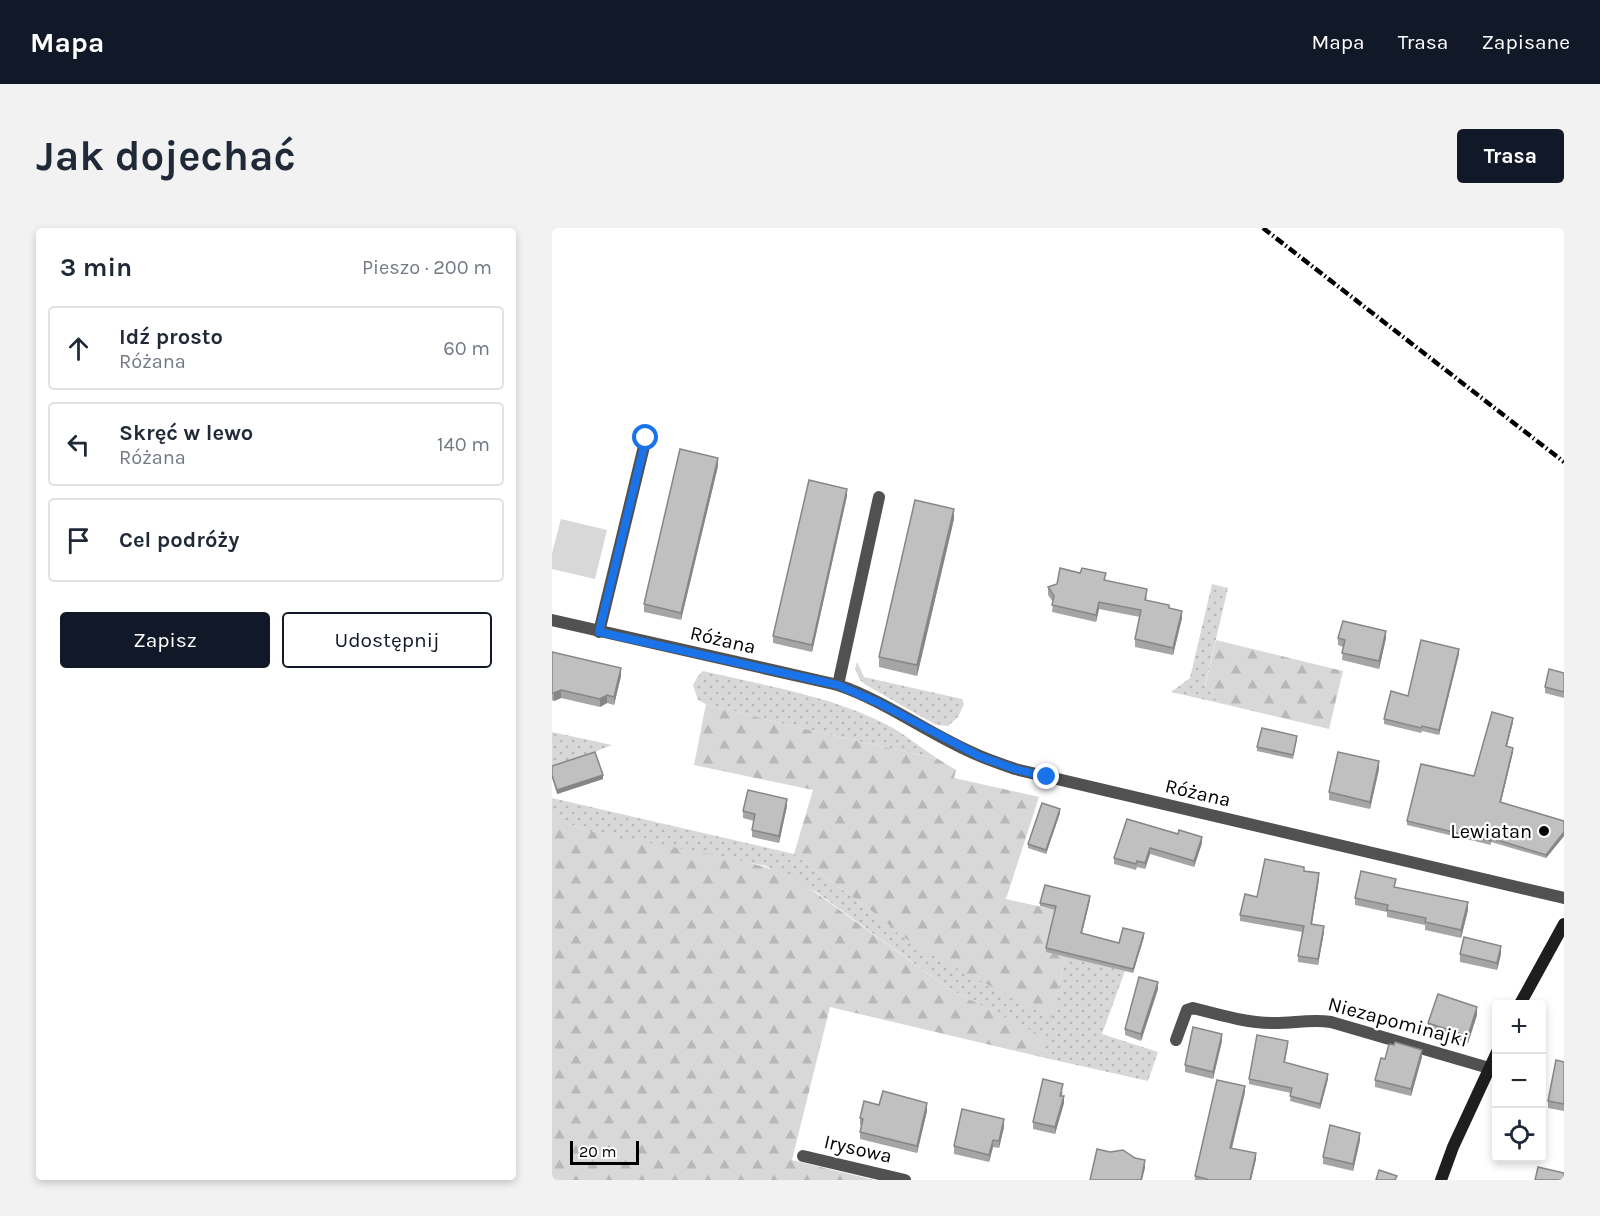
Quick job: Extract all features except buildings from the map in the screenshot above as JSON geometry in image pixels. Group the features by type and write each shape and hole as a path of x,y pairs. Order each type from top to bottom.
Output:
{"main road":[{"path":"1523,1000 1564,924"},
{"path":"1441,1180 1453,1147 1496,1054"}],"street":[{"path":"599,632 646,438"},
{"path":"838,685 879,497"},
{"name":"Różana","path":"552,620 838,685 879,703 979,756 1015,769 1564,898"},
{"name":"Niezapominajki","path":"1176,1040 1184,1015 1187,1010 1193,1008 1238,1020 1257,1022 1320,1020 1331,1022 1489,1068"},
{"name":"Irysowa","path":"803,1156 904,1180"}],"green space":[{"path":"561,519 607,530 595,579 552,569 552,553"},
{"path":"1212,584 1228,588 1205,685 1219,703 1171,692 1190,678"},
{"path":"1216,640 1343,671 1329,729 1219,703 1205,686"},
{"path":"857,662 864,677 962,699 964,704 958,717 948,726 936,725 866,685 860,680 855,669"},
{"path":"703,671 800,693 848,708 893,728 938,759 706,704 698,700 693,685"},
{"path":"706,704 938,759 956,770 954,778 1039,797 1006,899 1056,910 1066,956 1051,1018 926,952 794,854 813,790 694,765"},
{"path":"552,732 612,745 552,769"},
{"path":"552,798 794,854 899,934 1051,1017 1066,956 1125,971 1102,1034 1158,1052 1148,1081 1041,1057 1045,1038 949,989 816,892 766,866 594,833 563,822 552,815"},
{"path":"552,815 574,826 597,833 719,856 791,875 949,989 1046,1038 1041,1057 830,1007 792,1160 874,1180 552,1180"}],"railway":[{"path":"1263,228 1564,462"}],"place":[{"name":"Lewiatan","path":"1544,831"}],"route":[{"path":"646,438 599,632 838,685 856,691 979,756 1047,777"}]}
